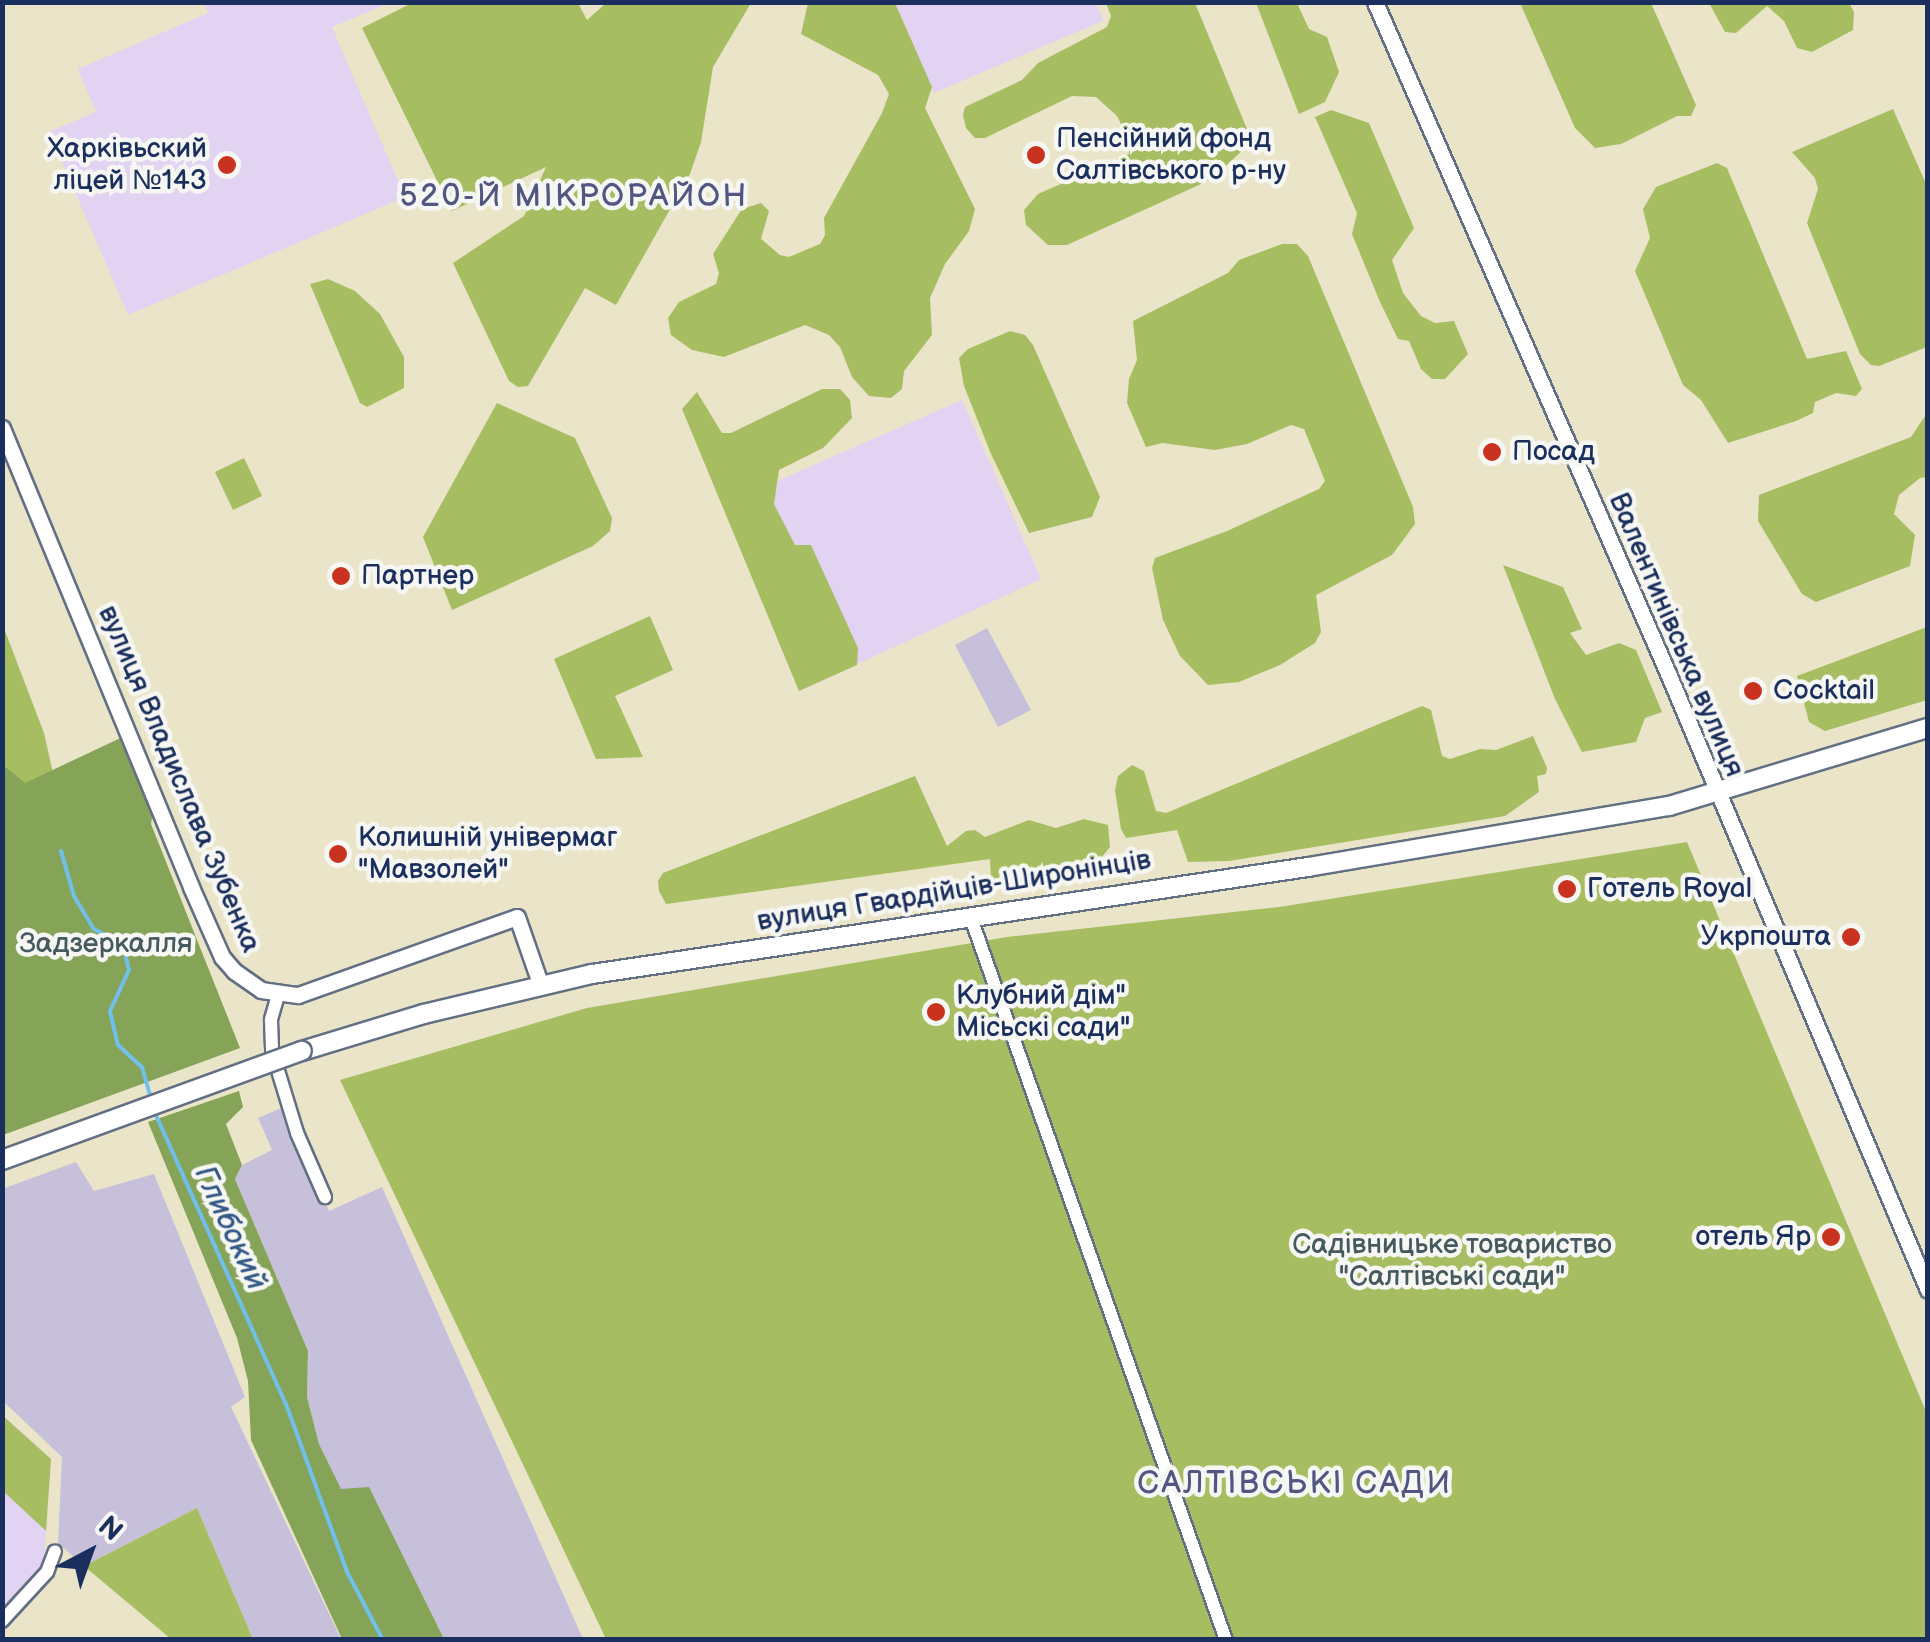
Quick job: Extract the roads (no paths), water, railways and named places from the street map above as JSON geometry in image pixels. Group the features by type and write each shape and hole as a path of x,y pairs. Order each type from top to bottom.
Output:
{"main road":[{"name":"вулиця Гвардійців-Широнінців","path":"2,1160 302,1051 540,983 1586,821 1717,792 1928,728"}],"street":[{"name":"Валентинівська вулиця","path":"1375,2 1928,1290"},
{"name":"вулиця Владислава Зубенка","path":"2,428 222,958 246,982 278,995"},
{"path":"326,1197 297,1133 272,1051 272,1020 278,995 310,992 517,917 540,983"},
{"path":"970,918 1226,1640"},
{"path":"2,1622 47,1572 55,1551"}],"waterway":[{"name":"Глибокий","path":"61,851 74,896 94,929 116,941 125,953 129,970 110,1011 118,1045 142,1067 151,1099"},
{"name":"Глибокий","path":"155,1113 286,1404 347,1572 383,1640"}],"place":[{"name":"Пенсійний фонд Салтівського р-ну","path":"1036,155"},
{"name":"Харківьский ліцей №143","path":"227,165"},
{"name":"Посад","path":"1492,452"},
{"name":"Партнер","path":"341,576"},
{"name":"Cocktail","path":"1753,691"},
{"name":"Колишній універмаг \"Мавзолей\"","path":"338,854"},
{"name":"Готель Royal","path":"1567,889"},
{"name":"Укрпошта","path":"1851,937"},
{"name":"Клубний дім\" Місьскі сади\"","path":"936,1012"},
{"name":"отель Яр","path":"1831,1237"}],"district":[{"name":"520-Й МІКРОРАЙОН","path":"574,197"},
{"name":"САЛТІВСЬКІ САДИ","path":"1295,1484"}],"park label":[{"name":"Задзеркалля","path":"106,944"},
{"name":"Садівницьке товариство \"Салтівські сади\"","path":"1452,1261"}]}
